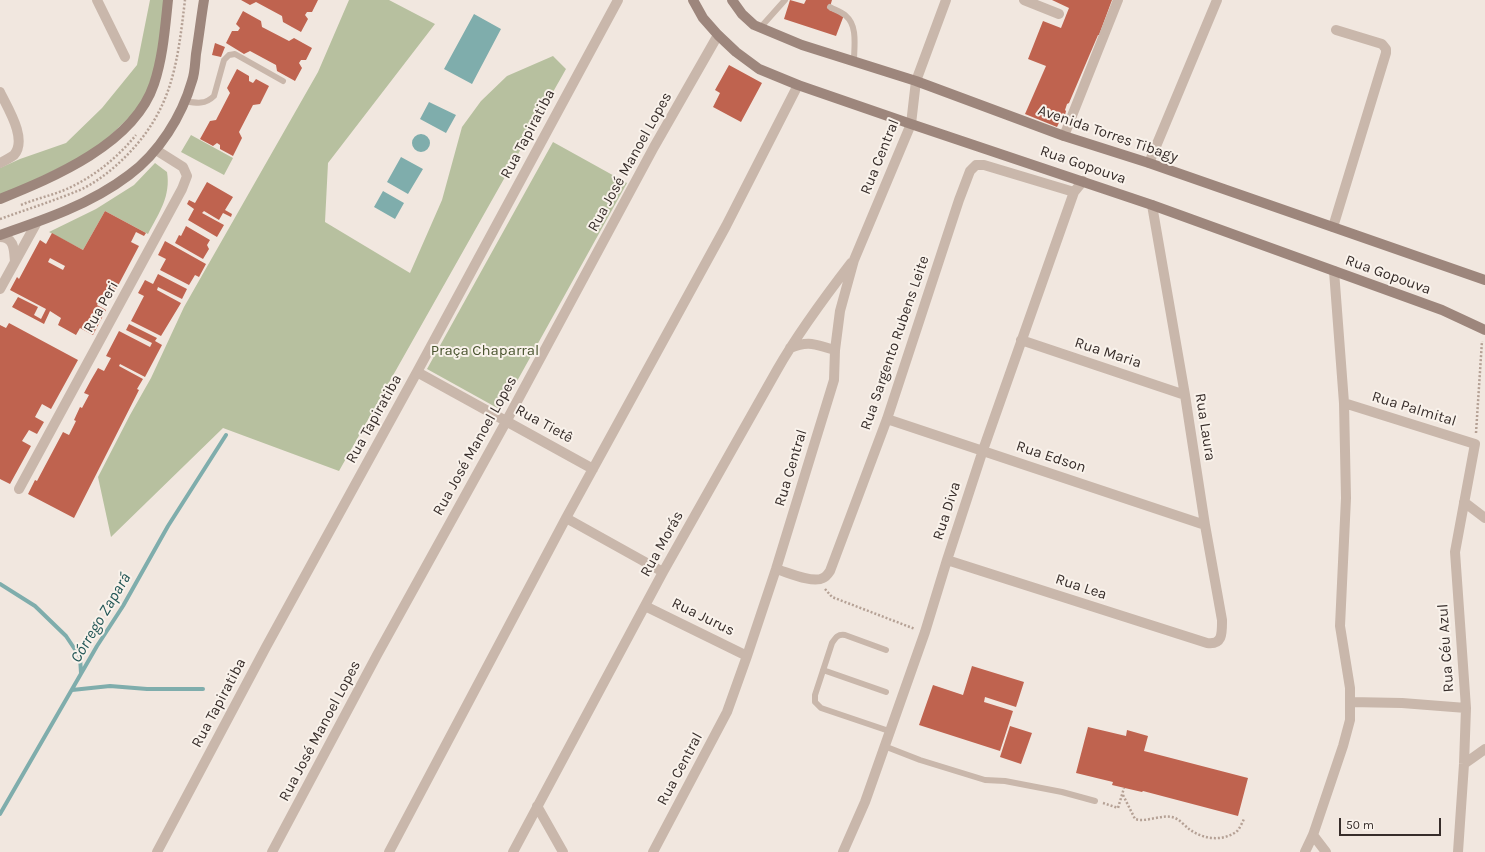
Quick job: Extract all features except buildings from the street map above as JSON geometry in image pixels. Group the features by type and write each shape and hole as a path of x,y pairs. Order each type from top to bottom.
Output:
{"main road":[{"path":"0,199 35,185 98,152 126,128 141,110 154,85 163,49 168,0"},
{"path":"0,236 37,222 98,195 130,175 156,150 185,101 193,80 204,0"},
{"name":"Rua Gopouva","path":"693,0 703,18 718,35 736,52 759,69 798,85 1152,205 1442,310 1484,329"},
{"name":"Avenida Torres Tibagy","path":"732,0 742,14 760,28 802,45 916,81 1064,136 1149,163 1485,280"}],"street":[{"path":"97,0 125,57"},
{"name":"Rua Tapiratiba","path":"157,852 266,647 417,372 618,0"},
{"name":"Rua Central","path":"654,852 727,712 748,656 834,380 835,350 840,311 854,260 911,124 916,81 946,0"},
{"path":"1024,0 1059,14"},
{"path":"1064,136 1118,0"},
{"path":"1149,163 1218,0"},
{"path":"1333,227 1386,53 1386,49 1382,44 1336,30"},
{"name":"Rua José Manoel Lopes","path":"272,852 377,655 507,420 654,147 718,35"},
{"path":"389,852 566,518 726,226 798,85"},
{"path":"0,92 18,130 19,145 14,154 0,163"},
{"name":"Rua Peri","path":"19,489 182,189 187,176 183,167 156,150"},
{"name":"Rua Sargento Rubens Leite","path":"818,580 824,578 830,572 886,419 970,171 976,165 984,165 1074,192"},
{"name":"Rua Diva","path":"843,852 864,802 925,632 983,450 1021,340 1074,192 1083,181"},
{"name":"Rua Laura","path":"1152,205 1222,620 1222,634 1219,640 1213,644 1207,643"},
{"path":"0,289 37,222"},
{"path":"0,236 11,240 14,247 15,262"},
{"name":"Rua Morás","path":"513,852 663,572 790,348 825,297 854,260"},
{"path":"1305,852 1313,835 1350,720 1350,688 1340,626 1346,498 1344,403 1334,271"},
{"name":"Rua Maria","path":"1021,340 1185,395"},
{"path":"790,348 802,343 835,350"},
{"name":"Rua Tietê","path":"417,372 507,420 593,469"},
{"name":"Rua Palmital","path":"1344,403 1475,444"},
{"name":"Rua Edson","path":"886,419 1205,524"},
{"name":"Rua Céu Azul","path":"1458,852 1466,708 1455,552 1475,444"},
{"path":"1464,502 1485,518"},
{"path":"566,518 663,572"},
{"name":"Rua Lea","path":"947,560 1207,643"},
{"path":"776,569 809,579 818,580"},
{"name":"Rua Jurus","path":"645,606 748,656"},
{"path":"1350,702 1402,703 1466,708"},
{"path":"1464,764 1485,749"},
{"path":"537,806 563,852"},
{"path":"1313,835 1326,852"}],"lane":[{"path":"760,28 784,0"},
{"path":"830,7 847,16 853,25 854,62"},
{"path":"185,101 200,103 210,100 214,96 224,60 229,55 235,54 283,81"},
{"path":"886,650 840,634 832,643 815,695 815,702 821,708 889,732"},
{"path":"823,670 886,692"},
{"path":"884,746 920,760 984,780 1005,781 1048,789 1095,801"}],"path":[{"path":"1475,444 1484,329"},
{"path":"818,580 832,597 925,632"},
{"path":"1095,801 1118,808 1124,788"},
{"path":"1123,795 1135,819 1140,820 1162,817 1175,818 1190,830 1201,836 1217,839 1236,832 1244,819"}],"green space":[{"path":"150,0 166,0 152,84 139,108 95,150 0,197 0,168 20,159 66,143 102,108 137,65"},
{"path":"349,0 389,0 435,24 328,163 325,222 410,273 442,200 462,127 481,101 507,76 553,56 566,69 339,471 223,428 111,537 98,477 151,378 184,307 318,72"},
{"path":"191,135 233,158 224,175 181,152"},
{"name":"Praça Chaparral","path":"553,142 627,183 501,410 427,369"},
{"path":"155,163 167,172 168,181 166,197 148,234 105,211 83,250 49,232 96,209 134,185"}],"water":[{"path":"474,14 501,29 472,84 444,69"},
{"path":"429,102 456,115 446,133 420,119"},
{"path":"421,134 427,137 430,143 427,149 421,152 415,149 412,143 415,137"},
{"path":"401,157 423,169 408,194 387,182"},
{"path":"383,191 404,203 395,219 374,207"}],"waterway":[{"name":"Córrego Zapará","path":"0,814 97,646 123,606 168,526 226,435"},
{"path":"0,584 35,606 66,636 80,657 81,673"},
{"path":"72,690 110,686 147,689 203,689"}]}
